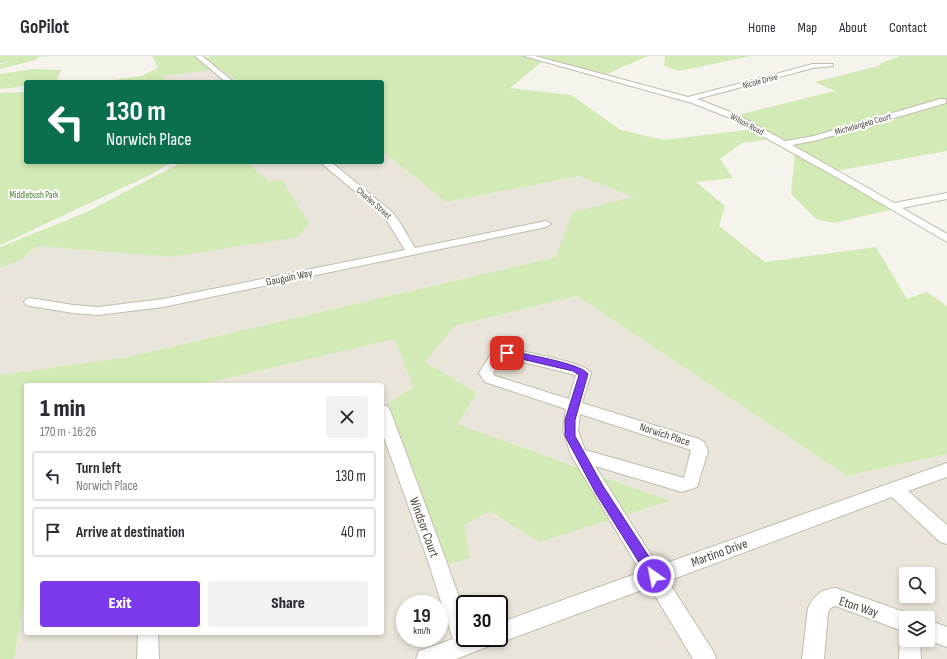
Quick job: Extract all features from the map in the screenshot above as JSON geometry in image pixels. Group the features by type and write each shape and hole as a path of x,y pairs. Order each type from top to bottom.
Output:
{"street":[{"path":"198,56 228,80"},
{"name":"Wilson Road","path":"527,56 689,99 733,116 947,239"},
{"name":"Nicole Drive","path":"689,99 813,66 831,65"},
{"name":"Michelangelo Court","path":"783,144 815,138 943,101"},
{"name":"Charles Street","path":"327,164 388,214 394,221 412,252"},
{"path":"892,207 947,196"},
{"name":"Gauguin Way","path":"30,302 73,309 98,311 156,304 546,224"},
{"name":"Norwich Place","path":"579,455 682,485 691,482 700,451 698,446 693,443 574,406 500,383 490,379 486,373 493,360 499,354 507,353 576,369 584,374 574,406 570,420 570,436 579,455 705,659"},
{"name":"Windsor Court","path":"384,415 435,555 456,618"},
{"name":"Martino Drive","path":"508,630 947,470"},
{"path":"894,489 947,536"},
{"name":"Eton Way","path":"813,659 818,608 827,598 836,597 899,620"},
{"path":"935,633 947,637"},
{"path":"148,635 148,659"},
{"path":"427,659 460,647"},
{"path":"910,647 910,659"}],"shaded area":[{"path":"220,69 237,80 165,80 161,76"},
{"path":"384,153 446,202 579,176 634,197 572,212 556,257 128,357 0,375 0,268 22,259 37,246 171,257 269,183 249,164 384,164"},
{"path":"577,296 847,476 947,454 947,659 14,659 24,601 24,635 384,635 384,383 207,383"}],"green space":[{"path":"0,56 52,56 38,57 35,60 0,69 0,64 9,62 0,63"},
{"path":"152,56 198,56 201,58 212,56 648,56 602,76 543,61 510,88 571,95 621,130 664,140 755,129 733,116 835,91 815,82 882,65 879,64 901,56 947,56 947,151 830,172 894,209 834,223 816,219 791,194 795,152 773,139 742,143 720,159 733,178 696,182 725,206 719,226 765,262 876,247 907,299 927,292 947,306 947,454 847,476 577,296 454,326 425,362 477,393 457,424 670,501 539,542 490,511 464,525 470,558 433,569 384,414 384,407 413,387 395,339 208,383 24,383 24,601 14,659 0,659 0,375 128,357 556,257 572,212 633,197 579,176 446,202 384,153 384,80 237,80 220,69 162,76 165,80 112,80 141,76 158,68"},
{"path":"665,56 752,56 679,71 664,66"},
{"path":"32,69 61,70 57,80 24,80 24,86 0,89 0,74"},
{"name":"Middlebush Park","path":"24,92 24,164 169,164 150,175 0,245 0,93"},
{"path":"178,164 249,164 269,182 282,180 309,223 298,237 171,257 37,246 22,259 0,268 0,247 87,212"}],"route":[{"path":"507,353 576,369 584,374 570,420 570,436 579,455 599,489 654,576"}]}
